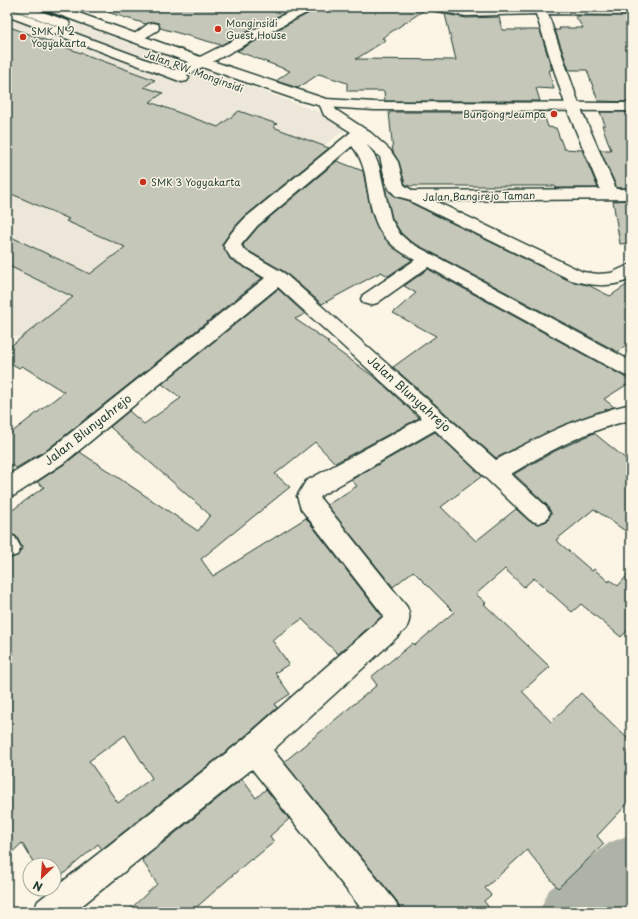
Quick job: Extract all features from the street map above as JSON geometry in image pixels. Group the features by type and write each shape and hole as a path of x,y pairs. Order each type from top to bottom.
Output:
{"street":[{"name":"Jalan RW. Monginsidi","path":"18,7 59,11 135,38 187,71"},
{"path":"7,12 187,71 308,7"},
{"path":"437,7 466,12 513,9 631,11"},
{"path":"541,10 572,107 610,194"},
{"name":"Jalan RW. Monginsidi","path":"59,11 187,71 287,105 327,107 631,107"},
{"path":"135,38 153,27"},
{"path":"327,107 356,135 371,165 382,218 389,234 403,246 623,366 631,349"},
{"name":"Jalan Bangirejo Taman","path":"356,135 386,154 398,189 413,196 631,194"},
{"name":"Jalan Blunyahrejo","path":"356,135 251,222 232,245 237,254 278,277 437,419 538,513"},
{"path":"413,196 577,276 588,279 608,280 617,278 631,270"},
{"path":"370,299 428,259"},
{"name":"Jalan Blunyahrejo","path":"7,488 57,456 278,277"},
{"path":"495,472 556,438 622,413 631,430"},
{"path":"49,912 254,749 398,618 398,615 309,502 308,496 314,488 437,419"},
{"path":"254,749 384,912"}],"shaded area":[{"name":"SMK N 2 Yogyakarta","path":"7,7 30,7 69,21 7,54"},
{"name":"SMK 3 Yogyakarta","path":"77,24 352,124 142,289 56,359 7,332 7,268 29,252 7,241 7,62"}],"building":[{"path":"108,7 296,7 221,45 160,28 158,23 153,22 146,24 107,12"},
{"path":"315,7 429,7 382,38 386,40 356,59 456,60 445,14 466,18 499,17 502,30 540,30 552,70 549,70 554,89 536,88 540,101 385,101 384,91 347,91 347,83 319,74 298,88 276,81 290,71 237,51 313,11"},
{"path":"575,16 631,16 631,102 598,101 587,70 569,70 555,30 560,30 559,28 583,28"},
{"name":"SMK 3 Yogyakarta","path":"7,26 155,80 144,87 163,93 150,102 218,127 239,111 277,124 273,127 329,148 244,217 231,231 222,244 230,259 262,278 48,449 16,468 7,462 7,436 64,392 22,366 19,368 7,361 7,349 73,297 7,265 7,235 90,274 125,247 66,221 69,219 7,192"},
{"path":"389,112 543,112 548,127 556,128 564,149 582,150 598,188 556,188 555,186 409,186 405,184 399,162 393,152"},
{"path":"600,112 631,112 631,188 617,188 600,150 611,150 602,125 605,125"},
{"path":"337,161 363,171 371,212 379,231 392,247 412,260 388,276 381,272 322,304 285,272 245,249 243,245 258,227"},
{"path":"385,188 396,197 410,201 411,203 570,281 588,285 610,296 631,282 631,340 618,352 410,241 401,233 392,218"},
{"path":"631,200 631,243 620,244 613,201"},
{"path":"428,269 623,376 631,382 604,399 614,407 561,426 496,458 393,367 436,336 393,313 416,293 404,286"},
{"path":"278,289 305,314 295,319 329,342 327,343 377,379 419,418 335,463 315,442 275,474 290,487 201,559 213,576 306,518 382,616 338,654 302,619 272,640 289,664 275,673 290,694 275,704 277,708 243,738 102,849 98,844 62,875 62,857 30,857 22,843 7,857 7,559 17,556 22,547 16,536 7,533 7,514 44,487 37,482 80,452 198,531 210,515 110,427 129,411 144,424 181,398 162,384","holes":["125,735 152,778 118,803 89,761"]},
{"path":"435,432 482,476 441,507 476,541 516,509 529,521 539,524 547,521 551,514 547,505 514,474 555,451 594,433 631,463 631,535 594,509 556,540 592,571 594,569 609,582 610,580 618,586 631,571 631,627 621,637 581,604 572,612 534,578 524,587 505,569 476,594 486,603 484,604 550,667 522,691 551,722 581,693 631,742 631,800 597,836 604,844 558,888 527,850 485,888 491,895 484,901 492,912 401,912 396,900 284,762 377,685 371,677 413,643 415,645 454,612 413,571 393,587 327,505 357,486 351,480"},
{"path":"242,779 256,798 266,789 289,819 270,836 274,842 252,860 251,859 191,912 127,912 157,884 142,860"}],"waterway":[{"path":"571,912 631,865"}],"place":[{"name":"Monginsidi Guest House","path":"218,29"},
{"name":"SMK N 2 Yogyakarta","path":"23,37"},
{"name":"Bungong Jeumpa","path":"554,114"},
{"name":"SMK 3 Yogyakarta","path":"143,182"}]}
